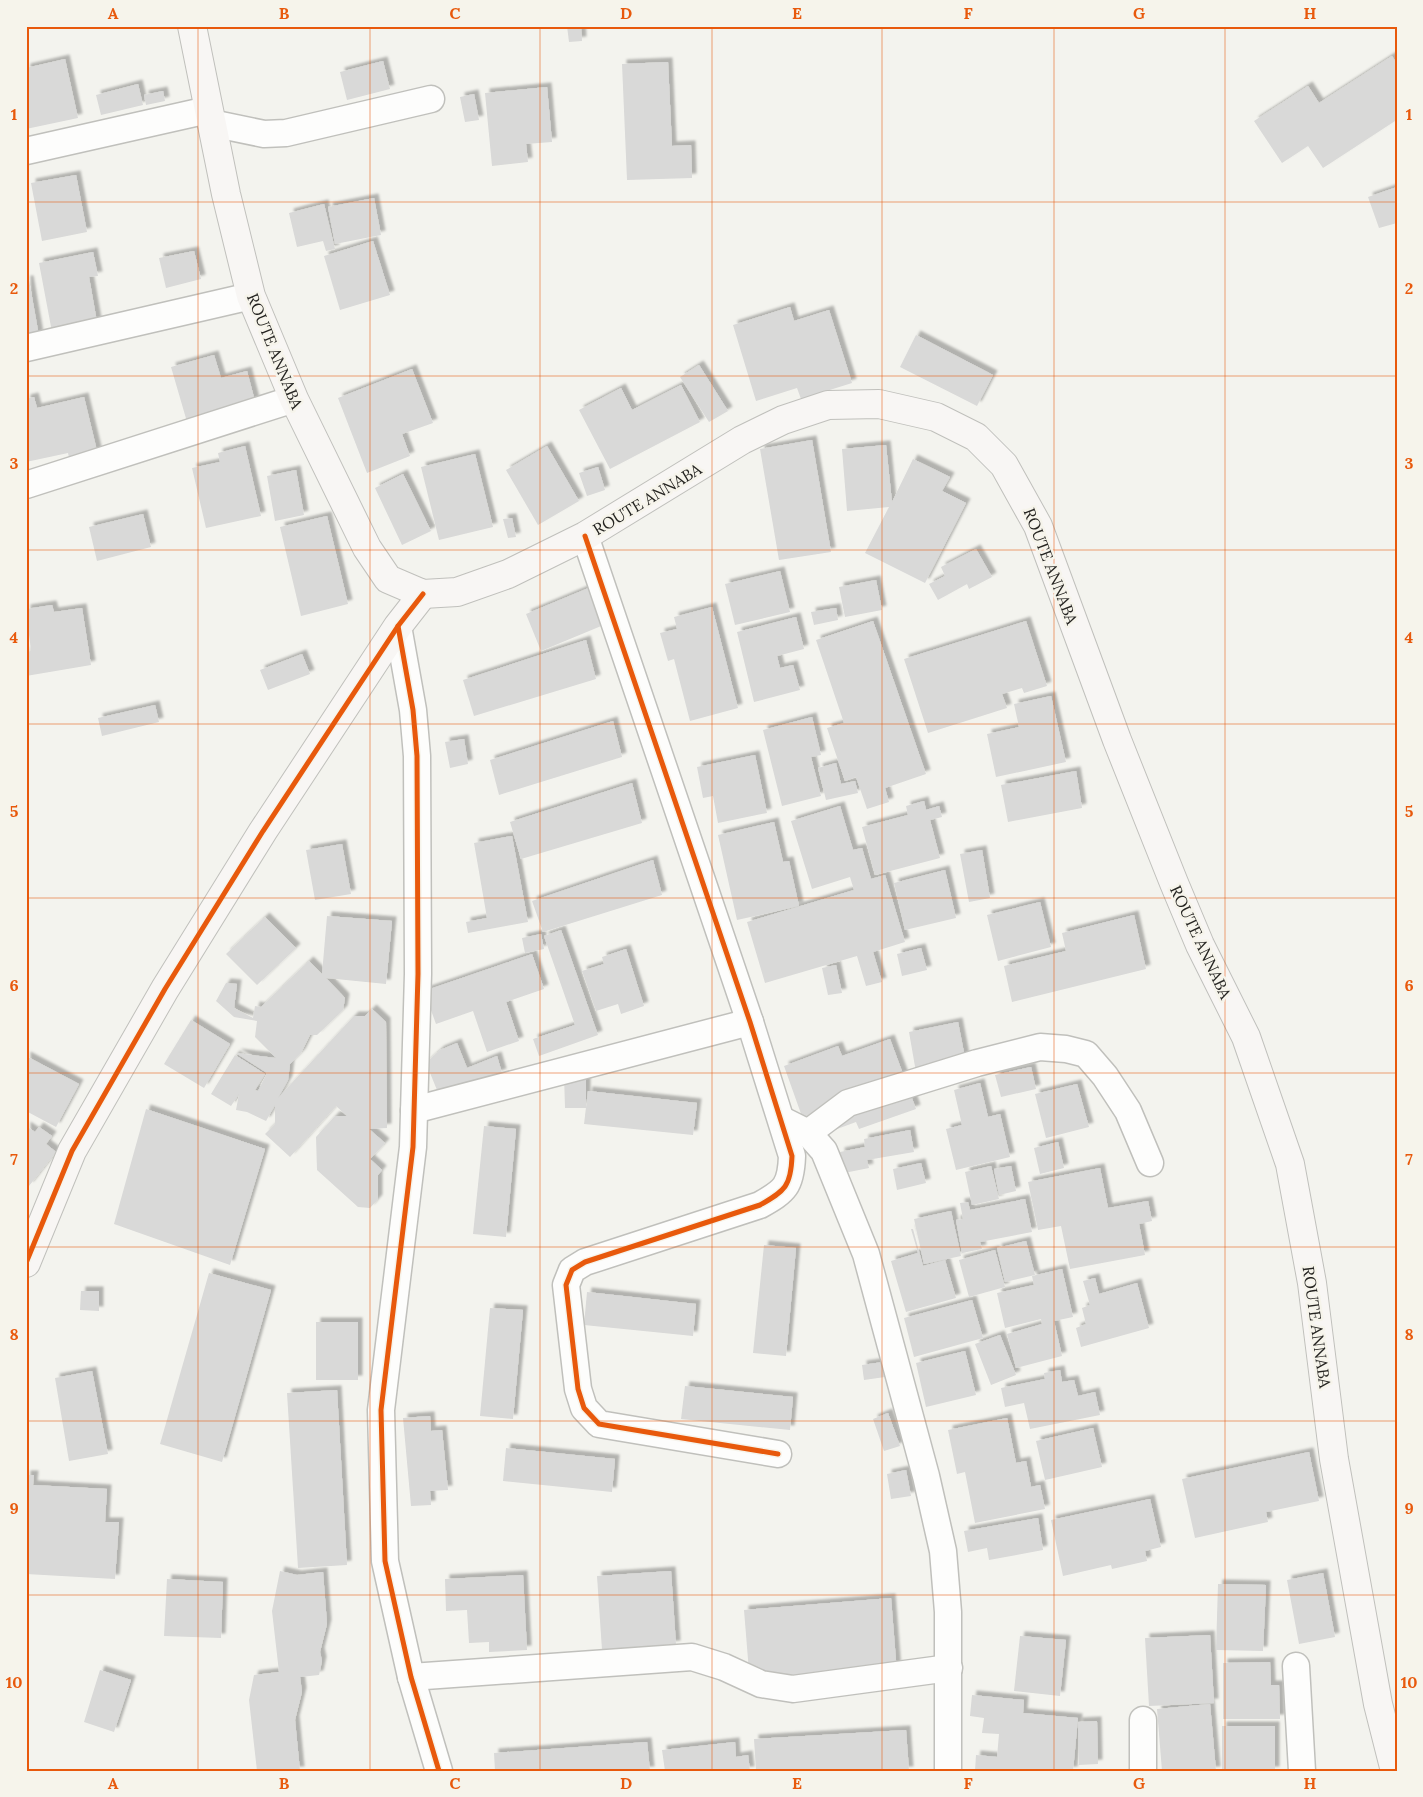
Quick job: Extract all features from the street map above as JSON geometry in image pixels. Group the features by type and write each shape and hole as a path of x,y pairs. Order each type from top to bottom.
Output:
{"main road":[{"name":"ROUTE ANNABA","path":"192,26 226,194 251,296 294,399 367,548 388,579 423,594 457,592 508,574 585,536 742,440 783,420 828,405 879,404 936,417 976,437 1004,466 1038,526 1117,740 1174,883 1200,945 1246,1037 1290,1164 1312,1284 1334,1459 1390,1763"},
{"name":"ROUTE ANNABA","path":"198,61 205,26"},
{"path":"26,1261 72,1151 165,989 263,831 398,626 423,594"}],"street":[{"path":"26,150 210,116 264,134 286,134 430,99"},
{"path":"26,348 251,296"},
{"path":"26,485 294,399"},
{"path":"585,536 782,1120 792,1156 792,1175 783,1192 760,1205 585,1262 572,1270 566,1285 578,1389 584,1408 599,1424 778,1454"},
{"path":"398,626 413,710 417,756 418,974 412,1146 381,1410 385,1561 412,1677 440,1771"},
{"path":"414,1110 750,1022"},
{"path":"808,1133 848,1103 986,1061 1040,1047 1066,1049 1086,1054 1105,1076 1128,1111 1150,1164"},
{"path":"782,1120 808,1133 824,1151 866,1254 926,1476 943,1551 949,1668 948,1771"},
{"path":"412,1677 692,1657 724,1667 761,1684 793,1689 949,1668"},
{"path":"1296,1666 1302,1771"},
{"path":"1143,1720 1143,1771"}],"building":[{"path":"567,26 581,26 582,41 569,42"},
{"path":"1392,56 1397,64 1397,124 1395,121 1323,168 1308,146 1282,163 1254,121 1308,86 1319,103"},
{"path":"65,59 78,118 26,129 26,68"},
{"path":"383,61 390,89 347,100 340,72"},
{"path":"668,62 672,146 691,145 692,178 627,180 622,64"},
{"path":"138,84 143,105 101,115 96,95"},
{"path":"547,87 552,142 526,144 528,162 492,166 485,93"},
{"path":"163,91 165,101 146,105 144,95"},
{"path":"474,94 479,120 465,122 460,97"},
{"path":"76,175 87,232 42,241 31,183"},
{"path":"1397,187 1397,223 1379,228 1368,197"},
{"path":"374,198 381,235 335,244 328,207"},
{"path":"324,204 335,249 326,251 323,241 297,247 289,213"},
{"path":"373,241 390,295 340,310 324,256"},
{"path":"194,251 201,279 166,288 159,258"},
{"path":"93,252 98,276 89,277 100,339 55,348 39,263"},
{"path":"26,280 29,280 40,342 26,345"},
{"path":"790,307 794,321 829,310 852,383 801,399 797,388 756,401 733,325"},
{"path":"916,335 993,375 977,406 900,367"},
{"path":"214,355 221,378 247,371 260,420 192,439 171,367"},
{"path":"699,365 728,411 709,422 680,377"},
{"path":"412,369 433,423 402,434 410,456 367,473 338,398"},
{"path":"681,385 700,422 610,469 579,410 621,388 632,410"},
{"path":"34,397 37,408 84,397 98,455 70,462 68,453 26,462 26,399"},
{"path":"812,440 831,552 779,560 760,449"},
{"path":"886,445 892,502 913,459 950,477 942,491 966,503 925,583 865,553 889,507 847,511 842,449"},
{"path":"245,446 261,516 206,528 192,468 220,462 218,453"},
{"path":"547,446 579,501 538,525 506,470"},
{"path":"475,454 493,527 439,540 421,467"},
{"path":"598,467 605,490 587,496 579,473"},
{"path":"296,470 304,515 275,521 267,476"},
{"path":"403,474 431,531 402,545 375,488"},
{"path":"143,514 151,547 97,561 89,527"},
{"path":"327,516 348,604 301,616 280,527"},
{"path":"512,518 516,537 508,538 503,519"},
{"path":"976,549 992,577 969,589 967,584 938,600 929,584 945,576 941,567"},
{"path":"780,571 790,612 735,625 725,584"},
{"path":"876,580 882,610 845,617 839,587"},
{"path":"591,587 606,624 541,651 526,614"},
{"path":"52,605 54,612 82,608 91,665 26,676 26,652 31,651 26,609"},
{"path":"712,607 738,708 690,721 674,659 668,661 660,633 677,629 674,617"},
{"path":"836,608 838,620 814,625 811,612"},
{"path":"796,617 804,649 777,656 780,668 793,665 800,690 754,702 737,632"},
{"path":"873,621 926,774 885,788 889,802 867,809 856,777 845,781 827,728 844,723 816,640"},
{"path":"1026,621 1047,686 1024,693 1022,688 1002,694 1007,708 928,733 904,659"},
{"path":"586,640 596,679 474,716 463,680"},
{"path":"302,654 310,674 268,690 260,670"},
{"path":"1051,696 1066,762 996,777 987,734 1019,727 1014,704"},
{"path":"155,705 159,722 102,736 98,718"},
{"path":"812,717 821,755 811,757 821,796 782,806 763,730"},
{"path":"613,721 622,757 499,795 490,760"},
{"path":"464,739 468,764 450,768 445,742"},
{"path":"755,755 767,813 718,823 713,796 703,798 697,767"},
{"path":"836,763 841,784 855,781 858,793 826,800 818,768"},
{"path":"1076,771 1082,808 1008,822 1001,785"},
{"path":"632,783 642,823 521,859 510,822"},
{"path":"924,801 926,810 939,806 942,817 930,820 940,858 875,875 862,827 908,815 906,806"},
{"path":"840,806 853,850 862,848 871,879 885,875 905,942 873,952 882,982 866,986 857,956 765,983 747,922 854,890 850,877 812,889 791,821"},
{"path":"774,822 783,862 789,861 799,906 737,920 718,835"},
{"path":"512,836 528,922 468,933 466,922 487,918 474,843"},
{"path":"342,844 351,894 315,900 306,850"},
{"path":"982,850 990,898 969,902 960,854"},
{"path":"653,860 662,895 543,932 532,901"},
{"path":"945,870 956,918 905,930 894,883"},
{"path":"1040,902 1051,947 998,961 987,915"},
{"path":"1134,915 1146,969 1012,1002 1004,966 1066,951 1062,933"},
{"path":"327,916 392,921 386,984 326,978 345,998 343,1010 317,1035 310,1035 301,1053 290,1064 288,1080 278,1098 354,1016 365,1016 372,1009 386,1022 387,1128 369,1129 385,1143 370,1159 382,1170 378,1175 378,1199 370,1208 358,1207 317,1170 316,1137 335,1116 347,1116 336,1106 290,1157 265,1134 275,1124 275,1105 266,1121 247,1112 236,1110 239,1094 231,1106 211,1094 235,1055 265,1074 255,1090 258,1091 267,1073 236,1053 276,1058 255,1037 257,1021 234,1017 216,1001 226,983 237,984 234,1008 253,1018 255,1006 261,1007 309,961 322,974"},
{"path":"265,917 296,948 257,985 226,954"},
{"path":"561,930 598,1035 539,1056 533,1039 575,1025 544,936"},
{"path":"541,934 544,949 525,953 522,938"},
{"path":"921,948 927,970 902,976 897,954"},
{"path":"626,949 644,1006 621,1014 618,1004 596,1011 582,971 604,964 602,957"},
{"path":"532,954 544,989 506,1002 519,1041 487,1052 473,1011 436,1024 424,991"},
{"path":"836,965 842,993 828,995 822,968"},
{"path":"191,1020 230,1044 204,1088 164,1064"},
{"path":"958,1022 967,1068 917,1078 909,1032"},
{"path":"890,1039 916,1109 859,1129 856,1122 810,1139 784,1066 838,1046 842,1056"},
{"path":"457,1043 467,1068 497,1056 502,1073 439,1095 426,1063 440,1050"},
{"path":"26,1056 79,1084 56,1127 26,1111"},
{"path":"1031,1067 1036,1089 1001,1097 995,1075"},
{"path":"564,1076 586,1076 586,1108 565,1108"},
{"path":"980,1083 988,1117 1000,1114 1010,1157 956,1170 946,1129 962,1125 954,1090"},
{"path":"1077,1084 1089,1127 1046,1138 1035,1094"},
{"path":"588,1091 697,1103 693,1135 584,1124"},
{"path":"146,1109 265,1149 230,1265 114,1224"},
{"path":"26,1126 35,1132 39,1127 52,1136 46,1144 56,1152 29,1186 26,1184"},
{"path":"484,1126 516,1129 506,1237 473,1234"},
{"path":"910,1130 914,1152 867,1160 869,1168 844,1173 840,1152 865,1147 864,1139"},
{"path":"1058,1142 1064,1168 1040,1174 1034,1148"},
{"path":"921,1163 926,1183 897,1190 893,1169"},
{"path":"991,1166 999,1199 972,1205 965,1172"},
{"path":"1011,1166 1016,1191 999,1195 994,1169"},
{"path":"1100,1168 1108,1208 1148,1201 1152,1221 1139,1224 1145,1255 1070,1269 1061,1226 1038,1230 1028,1182"},
{"path":"1025,1199 1032,1232 980,1242 982,1249 962,1253 956,1220 963,1219 960,1203 968,1202 970,1210"},
{"path":"951,1211 961,1256 924,1264 914,1219"},
{"path":"911,1229 913,1229 923,1266 945,1260 956,1298 906,1312 891,1261 918,1253"},
{"path":"1026,1241 1035,1275 1005,1282 997,1248"},
{"path":"764,1245 796,1248 786,1356 753,1353"},
{"path":"995,1250 1005,1287 969,1297 959,1260"},
{"path":"1062,1269 1073,1317 1054,1321 1062,1356 1016,1368 1007,1334 1042,1324 1041,1319 1005,1328 997,1293 1034,1285 1032,1276"},
{"path":"209,1273 271,1290 222,1462 160,1444"},
{"path":"1095,1278 1099,1294 1137,1283 1149,1328 1081,1347 1076,1328 1086,1324 1082,1308 1090,1305 1083,1281"},
{"path":"81,1291 99,1291 99,1311 80,1310"},
{"path":"587,1292 696,1304 693,1336 584,1325"},
{"path":"972,1300 983,1338 914,1357 904,1318"},
{"path":"490,1308 523,1310 513,1419 480,1416"},
{"path":"316,1322 358,1322 358,1380 316,1380"},
{"path":"1000,1335 1016,1375 991,1385 975,1344"},
{"path":"965,1351 976,1395 926,1407 916,1363"},
{"path":"883,1362 885,1377 864,1380 862,1365"},
{"path":"1060,1370 1062,1382 1074,1380 1078,1396 1095,1392 1100,1415 1030,1429 1024,1403 1005,1407 1001,1388 1045,1379 1044,1373"},
{"path":"92,1371 108,1454 69,1461 55,1378"},
{"path":"685,1386 793,1397 790,1430 681,1419"},
{"path":"337,1390 347,1565 298,1568 287,1393"},
{"path":"888,1413 900,1446 884,1451 873,1419"},
{"path":"430,1416 431,1431 442,1430 448,1490 430,1491 431,1505 411,1506 403,1418"},
{"path":"1007,1418 1016,1463 1026,1461 1031,1487 1040,1485 1045,1509 975,1523 965,1472 957,1474 948,1430"},
{"path":"1093,1428 1102,1467 1045,1480 1036,1441"},
{"path":"506,1448 615,1459 612,1492 503,1481"},
{"path":"1309,1452 1319,1501 1266,1512 1268,1522 1195,1538 1182,1479"},
{"path":"906,1470 911,1496 891,1499 887,1474"},
{"path":"26,1475 34,1475 33,1485 107,1489 105,1522 119,1522 115,1579 26,1574"},
{"path":"1150,1499 1161,1547 1145,1551 1147,1561 1112,1569 1111,1565 1063,1576 1051,1520"},
{"path":"1038,1518 1043,1550 989,1560 987,1548 968,1552 964,1531"},
{"path":"280,1571 297,1575 323,1572 327,1624 320,1652 322,1661 319,1675 300,1677 302,1692 295,1720 300,1771 257,1771 249,1700 254,1675 279,1672 272,1611"},
{"path":"671,1571 676,1645 602,1650 597,1576"},
{"path":"1323,1573 1335,1637 1299,1644 1287,1580"},
{"path":"523,1575 527,1650 489,1652 489,1642 469,1643 467,1610 446,1611 445,1579"},
{"path":"167,1579 223,1582 221,1638 164,1636"},
{"path":"1218,1584 1266,1585 1263,1651 1216,1650"},
{"path":"891,1598 897,1673 750,1684 744,1610"},
{"path":"1210,1635 1214,1703 1149,1706 1145,1638"},
{"path":"1020,1636 1066,1640 1060,1696 1014,1691"},
{"path":"1270,1662 1271,1685 1279,1685 1280,1719 1223,1719 1223,1663"},
{"path":"100,1670 131,1680 114,1732 84,1722"},
{"path":"972,1695 1024,1700 1023,1713 1078,1718 1073,1771 975,1771 976,1755 997,1757 999,1734 982,1733 984,1718 970,1716"},
{"path":"1210,1704 1216,1771 1162,1771 1157,1709"},
{"path":"1097,1721 1098,1764 1079,1765 1078,1722"},
{"path":"1222,1726 1275,1726 1275,1771 1222,1771"},
{"path":"906,1730 909,1771 756,1771 754,1739"},
{"path":"647,1742 650,1771 495,1771 494,1753"},
{"path":"735,1742 736,1757 748,1755 750,1771 665,1771 662,1750"}],"cycle path":[{"path":"585,536 750,1022 792,1156 790,1174 785,1186 775,1196 760,1205 585,1262 572,1270 566,1285 578,1389 584,1408 599,1424 778,1454"},
{"path":"26,1263 72,1151 165,989 263,831 398,626 423,594"},
{"path":"398,626 413,710 417,756 418,974 413,1147 381,1410 385,1561 411,1677 439,1771"}]}
